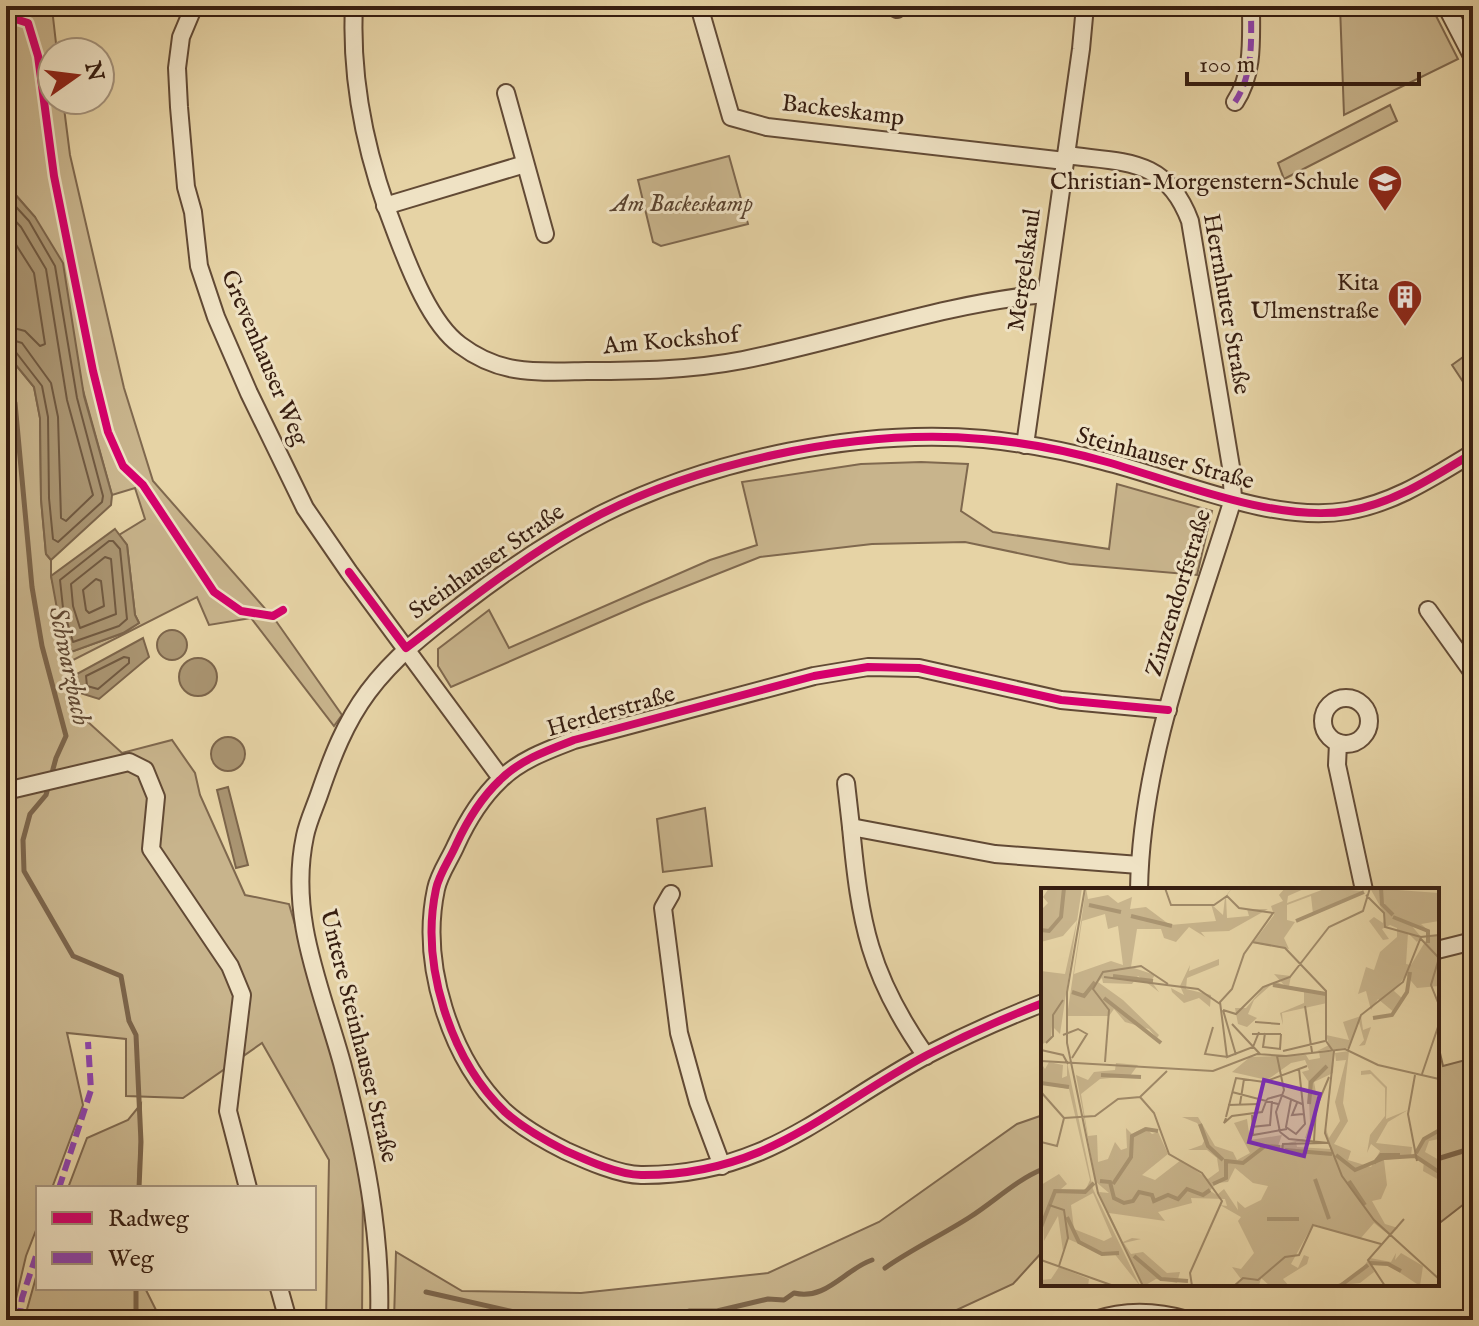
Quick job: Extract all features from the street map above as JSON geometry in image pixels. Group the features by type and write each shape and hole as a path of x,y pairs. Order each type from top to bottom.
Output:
{"street":[{"name":"Grevenhauser Weg","path":"194,6 181,37 177,68 186,187 193,212 199,266 216,317 249,393 305,508 406,648"},
{"name":"Am Kockshof","path":"354,6 356,85 367,145 385,206 420,287 443,329 458,344 499,368 526,372 639,373 742,360 886,325 1045,294"},
{"name":"Backeskamp","path":"699,6 731,117 767,127 1066,158"},
{"name":"Mergelskaul","path":"1025,445 1085,6"},
{"path":"1235,102 1244,89 1251,57 1251,6"},
{"path":"1446,6 1473,58"},
{"path":"506,93 545,234"},
{"name":"Herrnhuter Straße","path":"1066,158 1147,168 1165,179 1183,204 1190,221 1231,467 1233,499"},
{"path":"385,206 525,164"},
{"name":"Steinhauser Straße","path":"406,648 516,565 580,525 651,492 729,467 835,443 955,438 1025,445 1104,461 1233,499 1296,513 1348,511 1403,494 1473,453"},
{"name":"Zinzendorfstraße","path":"1139,888 1149,788 1168,710 1233,499"},
{"path":"1428,610 1473,673"},
{"path":"406,648 501,778"},
{"name":"Untere Steinhauser Straße","path":"379,1320 378,1261 368,1172 343,1069 303,935 298,886 305,834 338,742 367,693 406,648"},
{"name":"Herderstraße","path":"1041,1004 926,1056 784,1142 722,1166 638,1175 586,1160 537,1137 504,1111 480,1081 444,1015 431,957 436,888 464,829 481,802 501,778 535,755 574,740 814,676 868,667 919,668 1061,700 1168,710"},
{"path":"1338,743 1337,765 1364,888"},
{"path":"6,791 129,762 145,770 156,797 151,849 230,966 242,995 228,1111 247,1186"},
{"path":"846,783 862,920 871,955 902,1023 926,1056"},
{"path":"851,827 995,854 1139,865"},
{"path":"671,894 663,908 679,1033 698,1102 722,1166"},
{"path":"1439,950 1473,941"},
{"path":"280,1290 288,1320"},
{"path":"1095,1320 1139,1311 1162,1312 1188,1320"}],"green space":[{"path":"6,6 60,6 53,17 55,36 36,36 36,116 65,116 70,155 124,388 153,481 276,621 342,715 334,726 251,618 209,625 197,597 69,662 77,712 122,753 172,740 195,773 200,795 245,895 289,904 330,1046 363,1182 362,1320 326,1320 329,1160 262,1043 183,1098 126,1096 126,1039 67,1033 83,1105 53,1186 36,1186 36,1230 26,1256 11,1320 6,1320 6,353 34,387 40,418 41,499 46,554 51,560 51,576 71,652 123,633 139,623 135,615 127,545 119,535 145,519 135,488 112,495 35,217 6,184"},
{"path":"1340,6 1431,6 1458,59 1344,115"},
{"path":"1390,105 1397,121 1284,179 1278,163"},
{"name":"Am Backeskamp","path":"729,156 748,224 661,246 653,242 638,180"},
{"path":"1473,350 1473,397 1452,365"},
{"path":"861,464 968,464 961,511 993,532 1109,549 1117,484 1212,511 1197,575 1070,564 965,542 872,544 760,557 644,603 451,687 438,666 438,649 489,610 509,648 710,560 757,545 742,482"},
{"path":"705,808 712,866 663,872 657,819"},
{"path":"1439,1053 1443,1066 1473,1058 1473,1197 1439,1223"},
{"path":"141,1104 138,1186 69,1186 87,1138 128,1120"},
{"path":"1041,1116 1041,1253 1013,1284 935,1320 394,1320 396,1252 462,1291 581,1293 768,1273 879,1222 1017,1124"},
{"path":"36,1277 36,1290 146,1290 161,1320 24,1320"}],"water":[{"path":"6,184 35,217 63,263 84,396 112,495 111,505 51,560 46,554 41,499 40,418 34,387 6,353"},
{"path":"115,529 127,545 135,615 139,623 123,633 71,652 64,647 51,576"},
{"path":"172,630 183,634 187,645 183,656 172,660 161,656 157,645 161,634"},
{"path":"143,638 149,657 99,699 80,693 75,675"},
{"path":"198,658 211,664 217,677 211,690 198,696 185,690 179,677 185,664"},
{"path":"228,737 240,742 245,754 240,766 228,771 216,766 211,754 216,742"},
{"path":"228,787 248,865 236,868 217,790"}],"waterway":[{"name":"Schwarzbach","path":"6,387 15,403 32,587 42,646 66,736 56,758 46,795 30,814 23,840 24,871 73,956 121,976 129,1021 136,1035 141,1142 139,1186"},
{"path":"1439,1158 1473,1148"},
{"path":"885,1268 1041,1170"},
{"path":"624,1320 684,1315 689,1311 717,1311 768,1299 784,1300 794,1293 805,1294 826,1288 872,1260"},
{"name":"Schwarzbach","path":"136,1290 136,1320"},
{"path":"426,1292 550,1320"}],"marked path":[{"path":"1235,102 1248,68 1251,6"},
{"path":"60,1186 91,1090 88,1042"},
{"path":"19,1320 22,1298 36,1256"}],"cycle path":[{"path":"6,16 28,23 38,56 54,176 93,371 108,432 123,466 143,485 214,592 241,611 273,616 283,610"},
{"path":"349,572 406,648 512,569 579,526 622,504 721,468 828,445 933,437 998,440 1092,458 1259,506 1320,513 1348,511 1382,502 1473,453"},
{"path":"1041,1004 927,1055 793,1136 760,1152 685,1172 632,1174 593,1163 542,1138 512,1118 486,1090 455,1038 436,979 432,948 436,889 460,836 481,802 500,780 525,761 574,740 814,676 868,667 919,668 1061,700 1168,710"}],"place":[{"name":"Christian-Morgenstern-Schule","path":"1385,213"},
{"name":"Kita Ulmenstraße","path":"1405,328"}]}
